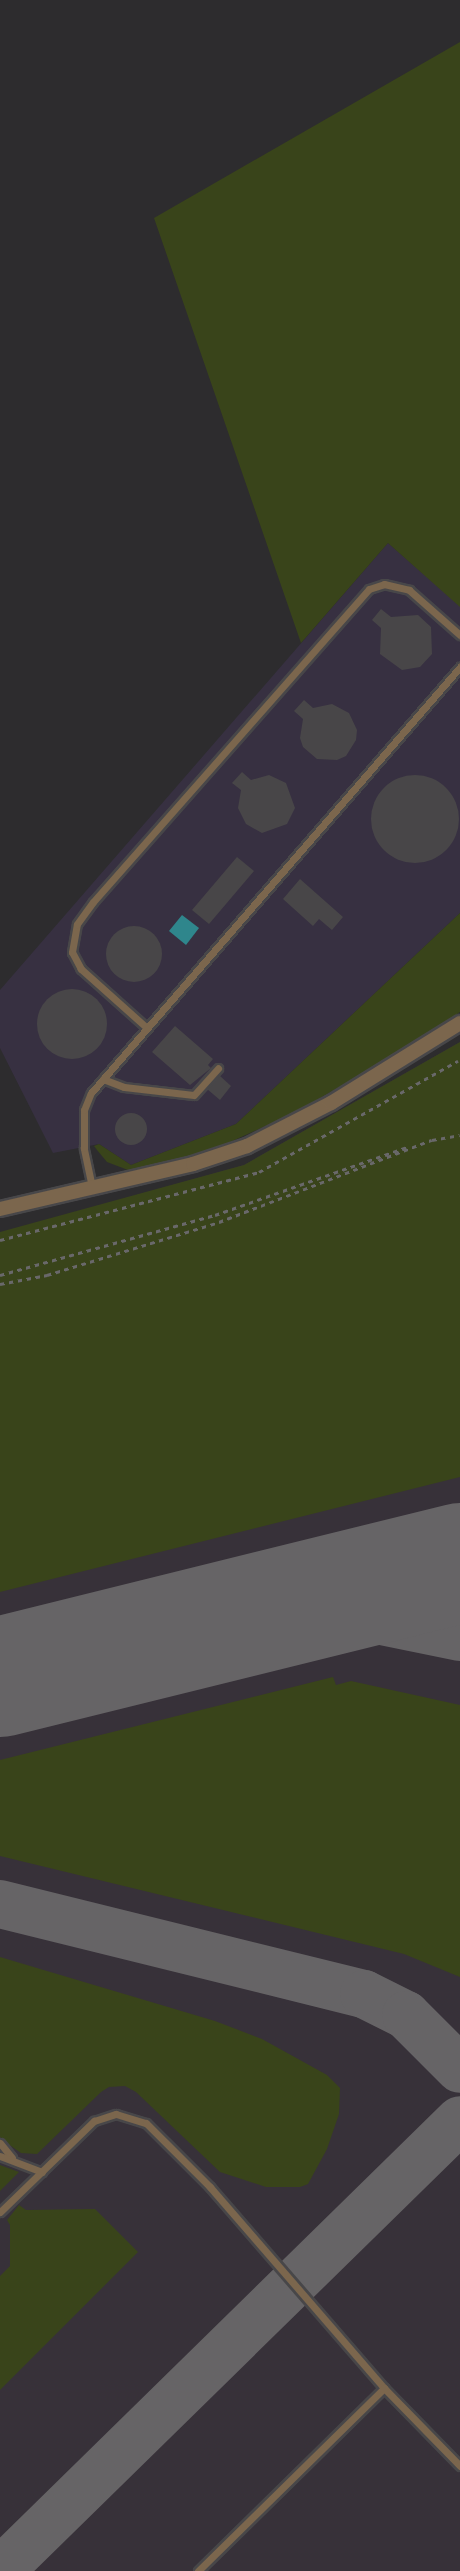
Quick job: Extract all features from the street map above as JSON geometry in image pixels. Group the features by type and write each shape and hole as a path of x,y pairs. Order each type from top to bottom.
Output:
{"street":[{"path":"0,1209 193,1164 283,1130 460,1023"}],"lane":[{"path":"147,1028 81,969 72,952 77,924 93,902 369,589 384,584 409,590 460,635"},
{"path":"92,1186 84,1148 84,1110 91,1093 460,667"},
{"path":"103,1079 124,1087 194,1095 218,1068"},
{"path":"0,2212 94,2121 116,2114 146,2123 210,2187 384,2388 460,2466"},
{"path":"0,2143 12,2158"},
{"path":"0,2156 12,2158 42,2172"},
{"path":"198,2571 384,2388"}],"path":[{"path":"0,1275 215,1215 361,1160 432,1140 460,1135"},
{"path":"0,1284 47,1275 219,1222 432,1140"}],"shaded area":[{"path":"388,543 460,606 460,913 236,1124 131,1165 99,1144 53,1153 0,1048 0,990"},
{"path":"460,1042 460,2571 0,2571 0,1233 244,1165"}],"green space":[{"path":"460,42 460,607 388,543 301,643 154,218"},
{"path":"460,913 460,1012 431,1034 294,1113 206,1153 128,1170 107,1162 94,1146 99,1144 131,1165 236,1124"},
{"path":"460,1042 460,1477 0,1592 0,1232 244,1165"},
{"path":"333,1677 336,1685 351,1681 460,1705 460,1977 404,1954 0,1856 0,1760"},
{"path":"0,1957 215,2021 262,2039 327,2075 340,2088 339,2114 327,2149 308,2184 300,2187 266,2187 220,2172 136,2092 125,2086 109,2087 101,2092 37,2154 21,2153 11,2146 0,2137"},
{"path":"0,2165 19,2172 0,2191"},
{"path":"19,2205 26,2210 95,2209 138,2252 0,2390 0,2276 10,2266 10,2225 7,2220"}],"water":[{"path":"182,915 199,928 186,945 169,931"}],"building":[{"path":"381,609 391,617 418,615 431,627 432,654 420,667 402,670 380,654 381,628 372,620"},
{"path":"304,700 313,708 332,704 349,713 357,730 356,740 346,756 337,760 317,759 303,747 300,738 303,719 294,711"},
{"path":"242,772 251,780 269,775 286,783 295,808 287,824 262,833 246,824 238,808 241,790 232,783"},
{"path":"415,775 432,779 446,788 455,802 459,819 455,836 446,850 432,859 415,863 398,859 384,850 375,836 371,819 375,802 384,788 398,779"},
{"path":"237,857 254,871 209,924 192,910"},
{"path":"300,879 343,917 332,930 319,919 313,926 283,899"},
{"path":"134,926 145,928 154,934 160,943 162,954 160,965 154,974 145,980 134,982 123,980 114,974 108,965 106,954 108,943 114,934 123,928"},
{"path":"79,989 92,995 101,1004 105,1010 107,1024 105,1038 97,1049 86,1057 65,1059 47,1049 39,1038 37,1017 47,999 58,991"},
{"path":"175,1026 213,1059 208,1065 211,1068 190,1085 152,1052"},
{"path":"219,1075 231,1086 220,1100 207,1089"},
{"path":"131,1113 143,1117 147,1129 143,1141 131,1145 119,1141 115,1129 119,1117"}],"taxiway":[{"path":"0,1682 195,1629 267,1617 357,1616 460,1637"},
{"path":"0,1904 364,1994 406,2015 460,2069"},
{"path":"0,2571 460,2120"}],"runway":[{"path":"0,1677 460,1563"}]}
